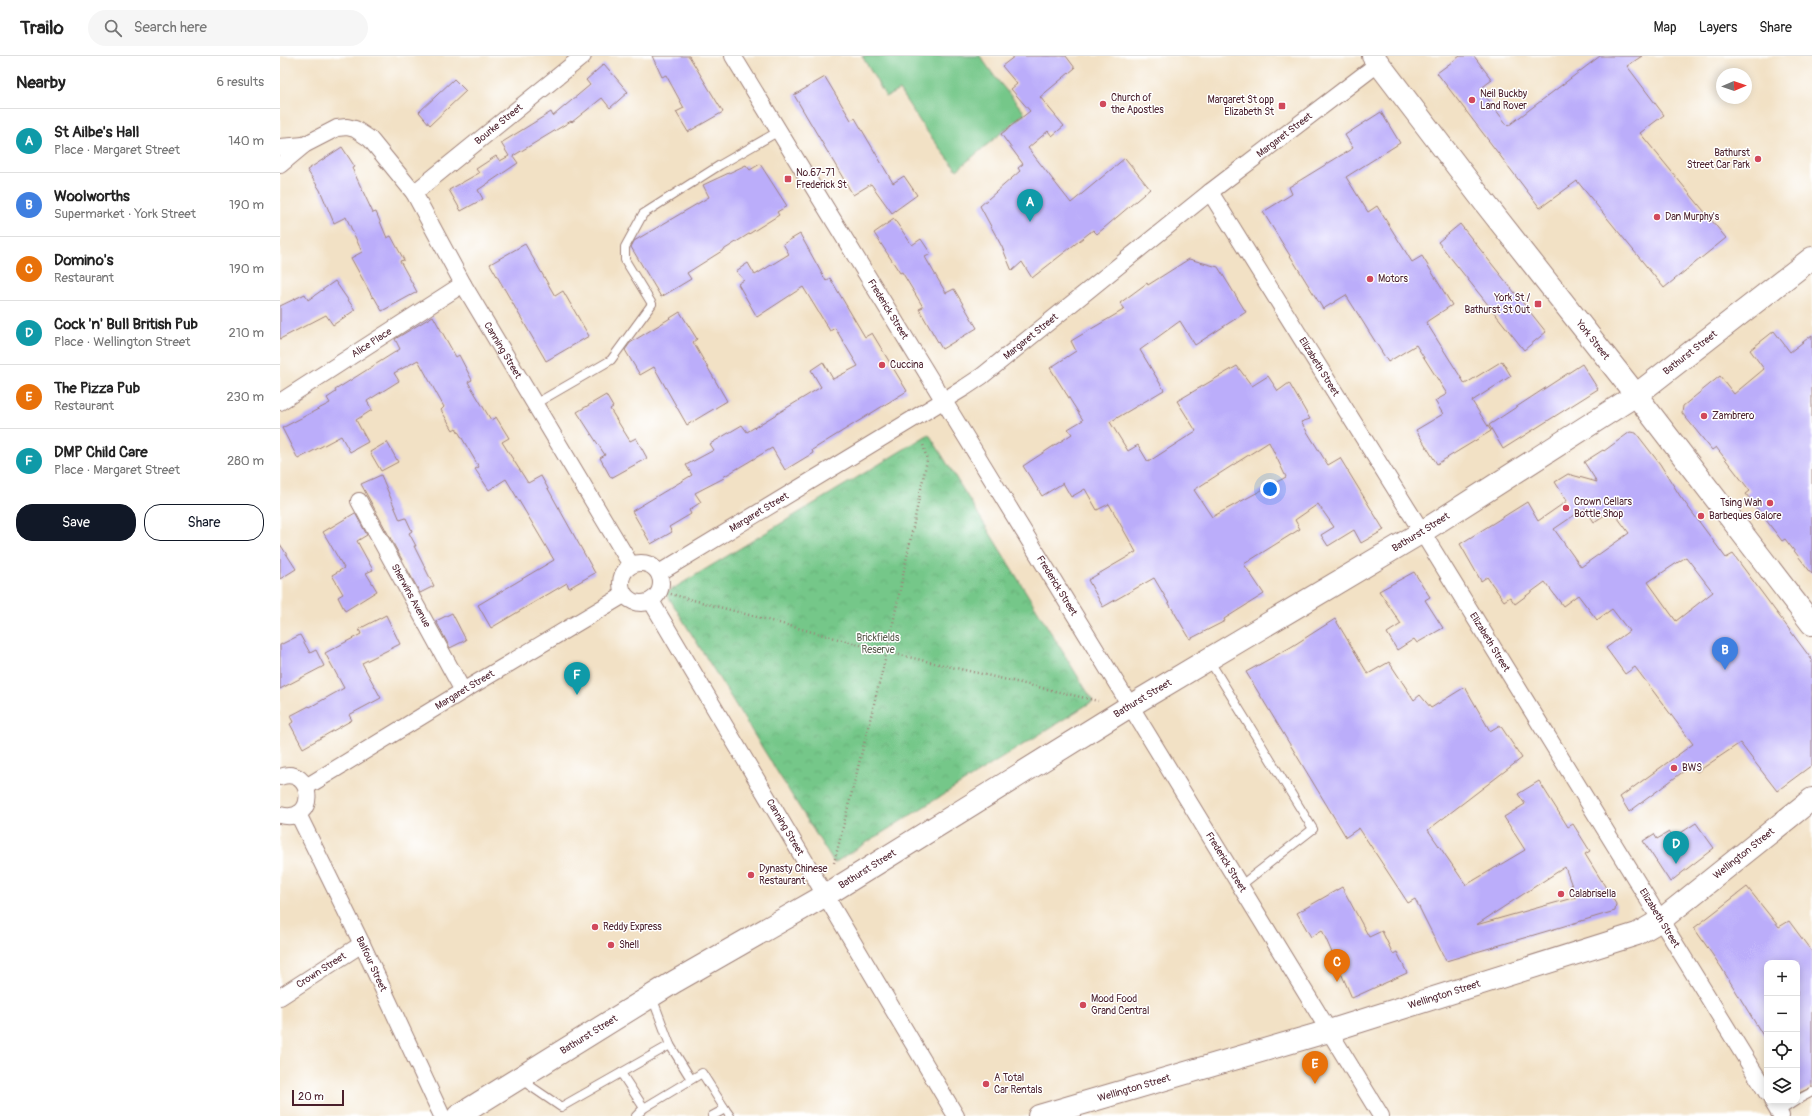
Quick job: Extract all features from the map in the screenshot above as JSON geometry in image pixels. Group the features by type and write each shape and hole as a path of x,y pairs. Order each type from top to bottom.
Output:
{"highway":[{"name":"York Street","path":"1376,60 1484,203 1636,395 1812,624"},
{"name":"Bathurst Street","path":"458,1116 652,996 826,895 1130,706 1422,532 1636,395 1812,258"},
{"name":"Wellington Street","path":"1039,1116 1329,1031 1586,952 1638,934 1661,920 1812,799"}],"street":[{"name":"Bourke Street","path":"414,193 583,56"},
{"name":"Frederick Street","path":"733,56 945,401 1380,1116"},
{"name":"Margaret Street","path":"659,573 945,401 988,371 1376,60"},
{"name":"Canning Street","path":"304,145 337,128 355,130 370,139 414,193 463,284 631,565"},
{"path":"280,147 304,145"},
{"path":"280,166 304,145"},
{"name":"Elizabeth Street","path":"1210,192 1422,532 1764,1089"},
{"name":"Alice Place","path":"280,402 463,284"},
{"name":"Sherwins Avenue","path":"359,501 463,691"},
{"path":"644,563 655,568 659,573 661,579 659,592 651,601 639,604 634,603 624,595 621,589 622,575 631,565 644,563"},
{"name":"Margaret Street","path":"306,787 624,595"},
{"name":"Canning Street","path":"651,601 956,1116"},
{"path":"280,815 292,816 298,814 303,810 308,799 306,787 299,779 294,776 281,775"},
{"name":"Balfour Street","path":"298,814 362,944 442,1116"},
{"name":"Crown Street","path":"280,997 362,944"}],"lane":[{"path":"535,404 611,360 652,304 625,260 625,247 643,214 720,165 779,131"},
{"path":"1208,659 1313,829 1240,886"},
{"path":"652,996 670,1045 691,1080"},
{"path":"520,1078 561,1107 670,1045"},
{"path":"620,1073 644,1108"},
{"path":"636,1116 644,1108 702,1073 727,1112 712,1116"},
{"path":"1800,1099 1812,1092"},
{"path":"1777,1110 1790,1104"}],"path":[{"path":"834,863 887,652 927,460 923,444"},
{"path":"666,593 887,652 1098,701"}],"green space":[{"path":"862,56 980,56 995,77 1025,113 957,170 925,129 899,90 886,97"},
{"name":"Brickfields Reserve","path":"929,434 1093,701 834,863 666,593"}],"building":[{"path":"652,56 689,56 723,112 688,132 676,112 684,108 666,75 662,77"},
{"path":"1015,56 1066,56 1075,68 1040,97 1064,126 1052,136 1048,131 1028,148 1071,203 1125,158 1150,189 1097,234 1093,230 1032,278 1022,262 1012,271 1002,247 980,206 1020,171 1018,168 1023,164 1001,134 1030,111 1011,89 1017,84 1002,66"},
{"path":"1460,56 1474,56 1492,80 1480,89 1508,126 1600,56 1642,56 1627,66 1664,115 1640,133 1726,238 1664,288 1577,181 1540,208 1437,73"},
{"path":"604,64 628,92 610,108 602,98 572,122 571,121 513,156 518,163 478,190 483,199 461,211 449,190 479,173 476,169 496,156 500,161 509,156 501,143 551,112 553,116 590,85 586,80"},
{"path":"825,77 851,120 855,118 893,183 904,176 917,195 892,213 871,184 853,195 794,95"},
{"path":"454,79 466,91 430,125 419,112"},
{"name":"Motors","path":"1381,112 1400,143 1346,177 1368,212 1377,206 1412,262 1422,256 1452,305 1426,322 1465,384 1502,361 1511,376 1472,401 1491,431 1437,464 1416,430 1443,414 1435,401 1447,394 1416,345 1388,362 1346,295 1323,309 1263,212 1292,194 1289,187 1353,148 1345,135"},
{"path":"342,147 355,167 352,168 373,213 376,212 387,238 391,236 404,260 400,261 417,292 382,311 374,297 373,298 351,258 362,252 346,217 334,223 320,190 307,170"},
{"path":"760,164 787,206 777,212 779,215 687,273 691,279 661,297 631,247 634,241 709,197 703,185 746,165 750,170"},
{"path":"894,219 912,245 921,239 931,254 925,257 946,293 954,289 977,328 942,349 919,309 923,307 902,272 900,273 874,233"},
{"path":"1460,224 1546,332 1524,350 1438,242"},
{"path":"800,234 826,281 830,278 865,337 872,333 907,391 812,450 813,453 785,470 772,448 723,477 724,478 695,493 701,502 689,510 691,514 669,527 672,532 651,544 632,511 692,475 686,465 714,450 710,444 742,425 747,432 821,387 811,370 823,362 833,379 858,366 835,328 830,331 803,287 757,317 738,284 744,280 736,271 748,263 755,275 789,254 783,244"},
{"path":"525,244 555,296 563,291 589,336 546,361 490,264"},
{"path":"1189,259 1218,267 1246,312 1195,345 1180,321 1140,350 1164,390 1110,422 1128,451 1138,445 1148,462 1196,431 1177,401 1237,366 1252,386 1268,376 1278,391 1289,383 1310,419 1301,422 1328,465 1340,458 1384,530 1361,543 1354,530 1328,546 1321,535 1334,527 1318,504 1295,520 1300,529 1244,564 1264,594 1224,619 1225,621 1190,639 1154,578 1103,607 1088,580 1136,552 1109,504 1097,510 1085,489 1071,497 1063,483 1042,496 1023,466 1072,434 1068,429 1083,420 1050,368 1076,351 1071,341 1125,309 1120,303 1147,283 1148,285","holes":["1269,442 1286,477 1212,517 1194,490"]},
{"path":"335,281 355,310 333,325 326,315 280,339 280,306 305,294 308,300"},
{"path":"680,312 697,339 693,342 727,401 687,425 654,367 640,375 625,350 630,343"},
{"path":"433,316 456,357 459,355 472,380 468,382 491,420 496,417 509,438 502,442 528,483 541,476 595,573 569,588 567,583 491,628 478,605 554,560 506,479 489,490 475,469 479,467 456,428 453,430 441,410 444,407 418,360 394,373 399,381 367,401 372,410 356,420 368,442 350,452 341,436 298,459 282,428 330,403 327,398 336,392 335,390 400,349 395,339"},
{"path":"1774,331 1790,352 1812,335 1812,574 1785,539 1782,541 1746,494 1750,491 1716,447 1712,450 1682,413 1683,406 1720,376 1734,394 1764,369 1750,350"},
{"path":"1582,364 1598,389 1503,449 1489,425"},
{"path":"606,395 613,407 610,409 630,441 636,438 647,458 611,478 600,458 605,455 577,412"},
{"path":"1630,432 1636,433 1660,464 1680,496 1726,558 1733,554 1812,660 1812,765 1777,791 1740,743 1697,772 1692,765 1629,812 1620,797 1693,744 1635,667 1625,674 1606,648 1629,631 1612,609 1597,620 1578,595 1563,606 1545,582 1515,604 1510,597 1504,601 1487,577 1481,581 1460,544 1527,502 1538,521 1567,501 1555,482 1568,474 1597,482 1584,462 1603,450 1604,451","holes":["1585,508 1594,522 1612,510 1629,533 1581,567 1554,529","1686,557 1713,592 1676,621 1648,582"]},
{"path":"387,442 398,462 381,471 370,452"},
{"path":"381,475 400,520 406,518 412,531 409,533 416,546 414,546 434,586 420,593 361,484"},
{"path":"355,513 367,535 357,541 373,570 366,573 377,591 345,611 338,597 343,594 332,575 344,568 323,532"},
{"path":"280,544 296,569 280,579"},
{"path":"1414,572 1430,597 1425,600 1443,628 1417,643 1414,639 1397,650 1387,633 1401,624 1379,591"},
{"path":"452,613 466,640 450,648 436,621"},
{"path":"386,615 400,644 362,663 381,698 349,715 352,720 303,748 290,724 293,722 290,716 309,706 310,707 344,688 325,653 361,634 359,629"},
{"path":"1335,619 1368,674 1389,662 1414,700 1420,695 1431,708 1465,687 1490,731 1500,725 1522,758 1428,830 1466,885 1525,850 1504,817 1525,804 1518,794 1539,781 1568,827 1573,824 1590,851 1585,854 1616,904 1615,911 1446,961 1415,899 1408,903 1359,828 1346,837 1246,672 1291,647","holes":["1565,867 1576,897 1476,925"]},
{"path":"300,635 310,653 316,650 324,666 280,689 280,645"},
{"path":"1696,823 1714,848 1670,882 1643,841 1654,834 1657,839 1669,832 1673,838"},
{"path":"1342,887 1369,937 1382,931 1393,954 1397,952 1407,973 1352,998 1322,930 1311,937 1297,913"},
{"path":"1747,887 1779,927 1789,921 1812,952 1812,1087 1800,1093 1800,960 1764,960 1764,1037 1721,967 1694,928"}],"place":[{"name":"Neil Buckby Land Rover","path":"1472,100"},
{"name":"Church of the Apostles","path":"1103,104"},
{"name":"Margaret St opp Elizabeth St","path":"1282,106"},
{"name":"Bathurst Street Car Park","path":"1758,159"},
{"name":"No.67-71 Frederick St","path":"788,179"},
{"name":"Dan Murphy's","path":"1657,217"},
{"name":"St Ailbe's Hall","path":"1030,222"},
{"name":"Motors","path":"1370,279"},
{"name":"York St / Bathurst St Out","path":"1538,304"},
{"name":"Cuccina","path":"882,365"},
{"name":"Zambrero","path":"1704,416"},
{"name":"Tsing Wah","path":"1770,503"},
{"name":"Crown Cellars Bottle Shop","path":"1566,508"},
{"name":"Barbeques Galore","path":"1701,516"},
{"name":"Woolworths","path":"1725,670"},
{"name":"DMP Child Care","path":"577,695"},
{"name":"BWS","path":"1674,768"},
{"name":"Cock 'n' Bull British Pub","path":"1676,864"},
{"name":"Dynasty Chinese Restaurant","path":"751,875"},
{"name":"Calabrisella","path":"1561,894"},
{"name":"Reddy Express","path":"595,927"},
{"name":"Shell","path":"611,945"},
{"name":"Domino's","path":"1337,982"},
{"name":"Mood Food Grand Central","path":"1083,1005"},
{"name":"A Total Car Rentals","path":"986,1084"},
{"name":"The Pizza Pub","path":"1315,1084"}]}
